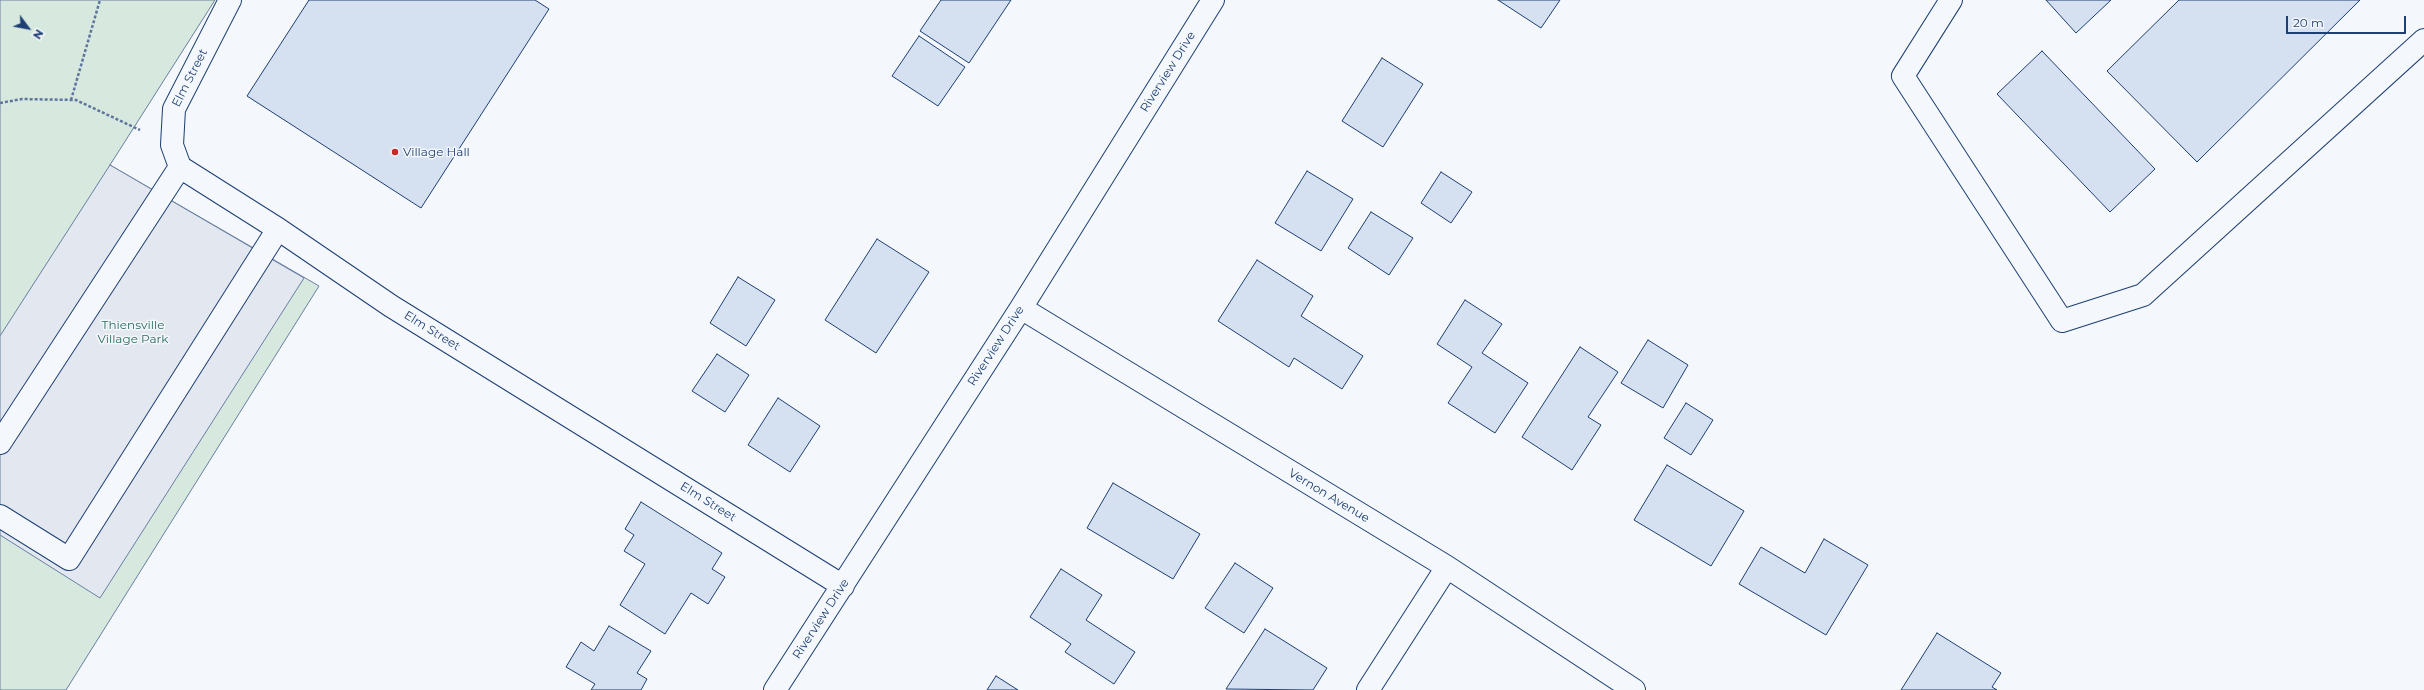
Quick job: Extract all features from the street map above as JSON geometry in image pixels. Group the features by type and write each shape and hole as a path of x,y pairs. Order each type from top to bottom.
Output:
{"street":[{"name":"Elm Street","path":"230,0 174,108 172,144 180,167 278,229 391,306 843,586"},
{"name":"Riverview Drive","path":"775,690 1020,308 1213,0"},
{"path":"1951,0 1903,76 2062,321 2143,295 2424,40"},
{"path":"0,443 180,167"},
{"path":"0,516 69,559 278,229"},
{"name":"Vernon Avenue","path":"1020,308 1447,567 1634,690"},
{"path":"1368,690 1447,567"}],"path":[{"path":"71,100 100,0"},
{"path":"0,104 22,99 76,100 172,144"}],"green space":[{"name":"Thiensville Village Park","path":"0,0 215,0 110,165 319,286 66,690 0,690"}],"shaded area":[{"path":"110,165 304,278 100,598 0,535 0,336"}],"building":[{"name":"Village Hall","path":"309,0 535,0 549,9 421,208 247,96"},
{"path":"941,0 1011,0 969,63 920,31"},
{"path":"1498,0 1560,0 1541,28"},
{"path":"2046,0 2111,0 2076,33"},
{"path":"2179,0 2360,0 2197,162 2107,71"},
{"path":"919,36 965,67 938,106 892,76"},
{"path":"2042,51 2155,169 2110,212 1997,94"},
{"path":"1382,58 1423,84 1383,147 1342,121"},
{"path":"1307,171 1353,199 1321,251 1275,223"},
{"path":"1441,172 1472,192 1451,223 1421,203"},
{"path":"1371,212 1413,238 1389,275 1348,248"},
{"path":"877,239 929,272 876,353 825,320"},
{"path":"1257,260 1313,296 1301,316 1363,356 1342,389 1294,358 1289,367 1218,321"},
{"path":"738,277 775,300 746,346 710,323"},
{"path":"1465,300 1502,324 1482,353 1528,383 1495,433 1448,403 1472,367 1437,344"},
{"path":"1648,340 1688,365 1663,408 1621,383"},
{"path":"1580,347 1618,372 1588,417 1601,425 1572,470 1522,437"},
{"path":"717,354 749,375 725,412 692,391"},
{"path":"778,398 820,426 790,472 748,445"},
{"path":"1686,403 1713,420 1691,455 1664,438"},
{"path":"1667,465 1744,511 1711,566 1634,520"},
{"path":"1113,483 1200,534 1173,579 1087,528"},
{"path":"641,502 722,553 712,569 725,577 708,604 691,593 665,634 620,605 645,564 624,551 634,535 625,529"},
{"path":"1824,539 1868,565 1826,635 1739,584 1761,547 1805,573"},
{"path":"1235,563 1273,588 1244,633 1205,608"},
{"path":"1061,569 1102,595 1086,620 1135,652 1114,684 1065,652 1071,644 1030,617"},
{"path":"609,626 651,651 637,673 647,679 641,690 591,690 595,684 566,667 581,642 594,651"},
{"path":"1265,629 1327,668 1313,690 1226,689"},
{"path":"1937,633 2001,673 1992,687 1997,690 1901,690"},
{"path":"996,676 1018,690 987,690"}],"place":[{"name":"Village Hall","path":"395,152"}]}
